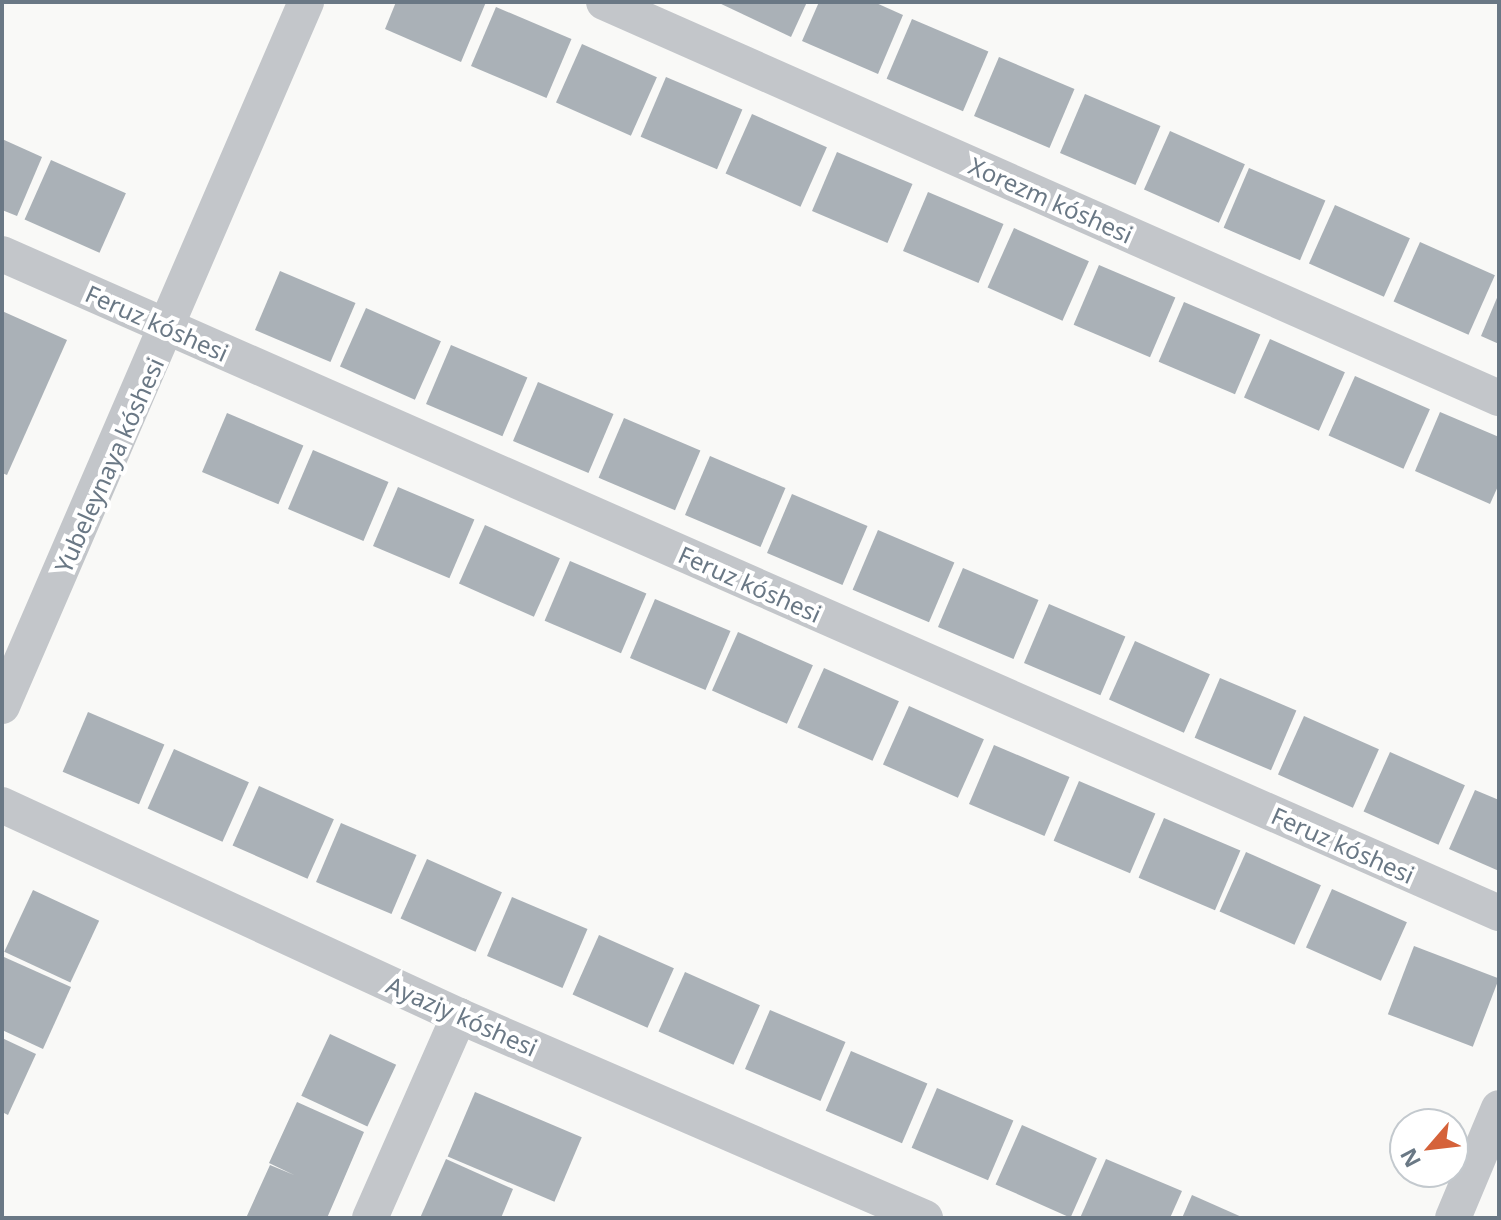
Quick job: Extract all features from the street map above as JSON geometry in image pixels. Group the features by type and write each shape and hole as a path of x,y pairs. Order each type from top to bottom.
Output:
{"street":[{"name":"Yubeleynaya kóshesi","path":"2,706 170,328 306,2"},
{"name":"Xorezm kóshesi","path":"604,2 1499,398"},
{"name":"Feruz kóshesi","path":"2,254 1499,913"},
{"name":"Ayaziy kóshesi","path":"2,805 459,1016 919,1217"},
{"path":"370,1218 459,1016"},
{"path":"1453,1218 1499,1108"}],"building":[{"path":"396,2 486,2 461,62 385,29"},
{"path":"717,2 807,2 791,37"},
{"path":"819,2 874,2 903,15 878,74 802,41"},
{"path":"496,7 571,39 546,98 471,66"},
{"path":"912,19 988,51 963,111 887,79"},
{"path":"582,44 657,77 631,136 556,102"},
{"path":"999,57 1074,89 1049,148 974,116"},
{"path":"666,77 742,109 717,169 641,137"},
{"path":"1085,94 1160,126 1135,185 1060,153"},
{"path":"752,114 827,147 800,207 726,173"},
{"path":"1170,131 1245,164 1219,223 1144,189"},
{"path":"2,139 42,157 17,216 2,210"},
{"path":"837,152 912,184 887,243 812,211"},
{"path":"51,160 126,193 99,253 25,219"},
{"path":"1249,168 1325,200 1300,260 1224,228"},
{"path":"928,192 1003,224 978,283 903,251"},
{"path":"1335,205 1410,238 1384,297 1309,263"},
{"path":"1014,228 1089,261 1062,321 988,287"},
{"path":"1420,242 1495,275 1468,335 1394,301"},
{"path":"1099,265 1175,297 1150,357 1074,325"},
{"path":"280,271 355,303 330,362 255,330"},
{"path":"1499,293 1499,344 1481,336"},
{"path":"1184,302 1260,334 1235,394 1159,362"},
{"path":"366,308 441,341 415,400 340,366"},
{"path":"2,311 67,340 7,475 2,473"},
{"path":"1270,339 1345,372 1319,431 1244,397"},
{"path":"451,345 527,377 502,436 426,404"},
{"path":"1355,376 1430,409 1403,469 1329,435"},
{"path":"538,382 613,414 588,473 513,441"},
{"path":"1440,412 1499,437 1499,484 1490,504 1415,471"},
{"path":"227,413 303,445 278,504 202,472"},
{"path":"624,418 700,450 675,510 599,478"},
{"path":"313,450 388,482 363,541 288,509"},
{"path":"710,456 785,488 760,547 685,515"},
{"path":"398,487 474,519 449,578 373,546"},
{"path":"792,494 867,526 842,585 767,553"},
{"path":"485,525 560,558 534,617 459,583"},
{"path":"878,530 954,562 929,622 853,590"},
{"path":"570,561 646,593 621,653 545,621"},
{"path":"963,568 1038,600 1013,659 938,627"},
{"path":"655,599 730,631 705,690 630,658"},
{"path":"1049,604 1125,636 1100,695 1024,663"},
{"path":"738,632 813,665 787,724 712,690"},
{"path":"1135,641 1210,674 1184,733 1109,699"},
{"path":"824,668 899,701 872,761 798,727"},
{"path":"1220,678 1296,710 1271,770 1195,738"},
{"path":"909,706 984,739 958,798 883,764"},
{"path":"88,712 164,744 139,804 63,772"},
{"path":"1304,716 1379,749 1353,808 1278,774"},
{"path":"994,745 1069,777 1044,836 969,804"},
{"path":"174,749 249,782 222,842 148,808"},
{"path":"1390,752 1465,785 1438,845 1364,811"},
{"path":"1079,781 1155,813 1130,873 1054,841"},
{"path":"259,786 334,819 307,879 233,845"},
{"path":"1475,790 1499,800 1499,871 1449,849"},
{"path":"1164,818 1240,850 1215,910 1139,878"},
{"path":"341,823 416,855 391,914 316,882"},
{"path":"1246,852 1321,885 1294,945 1220,911"},
{"path":"427,859 502,892 475,952 401,918"},
{"path":"1332,889 1407,922 1381,981 1306,947"},
{"path":"33,890 99,921 70,982 4,952"},
{"path":"512,897 587,929 562,988 487,956"},
{"path":"599,935 674,968 647,1028 573,994"},
{"path":"1414,946 1499,979 1473,1047 1388,1014"},
{"path":"4,957 71,987 43,1049 2,1030"},
{"path":"685,972 760,1005 733,1065 659,1031"},
{"path":"770,1010 845,1042 820,1101 745,1069"},
{"path":"330,1034 396,1065 367,1126 301,1096"},
{"path":"2,1038 36,1054 8,1115 2,1112"},
{"path":"851,1051 927,1083 902,1143 826,1111"},
{"path":"937,1088 1013,1120 988,1180 912,1148"},
{"path":"475,1092 582,1137 554,1202 448,1156"},
{"path":"297,1102 364,1132 327,1218 246,1218 270,1165 294,1175 269,1163"},
{"path":"1022,1125 1097,1158 1070,1218 996,1184"},
{"path":"446,1159 513,1189 501,1218 420,1218"},
{"path":"1106,1159 1182,1191 1170,1218 1080,1218"},
{"path":"1192,1195 1244,1218 1182,1218"}]}
